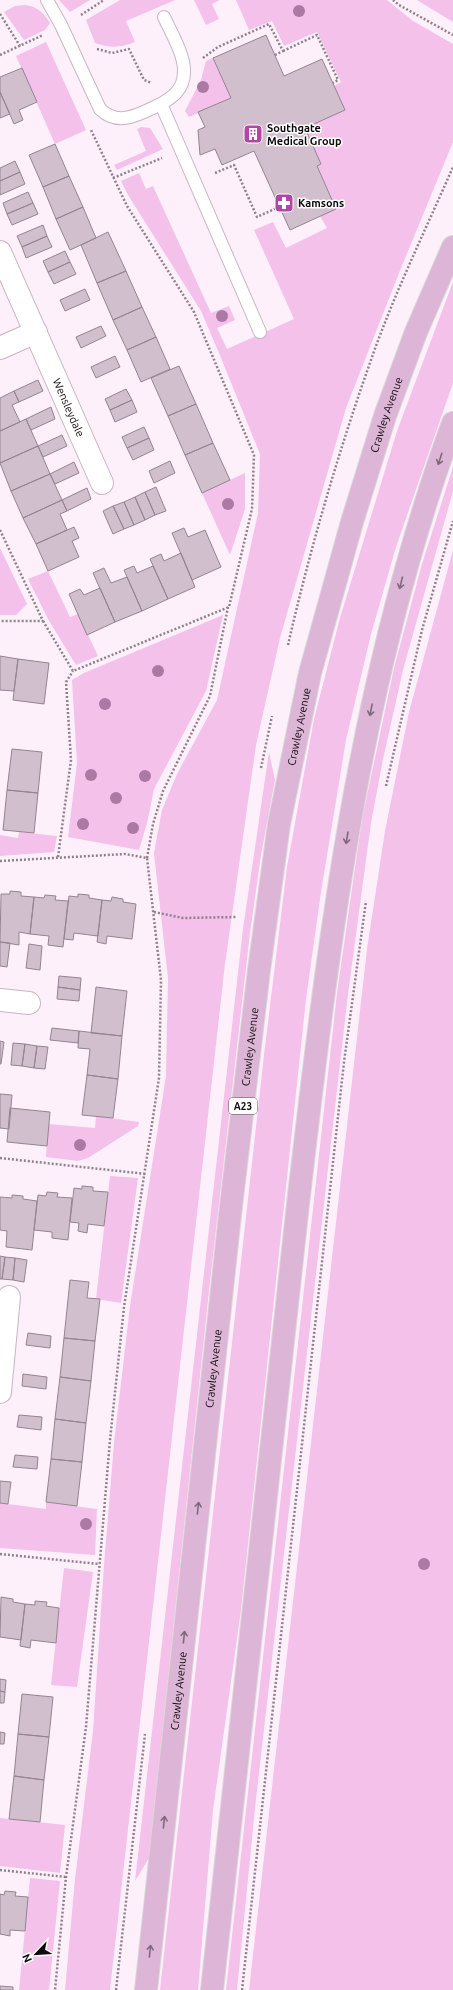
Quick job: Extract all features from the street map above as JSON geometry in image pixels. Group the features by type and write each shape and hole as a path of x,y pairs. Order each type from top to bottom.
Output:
{"main road":[{"name":"Crawley Avenue","path":"146,1990 230,1215 258,978 279,824 310,673 352,522 385,416 416,332 453,247"},
{"path":"212,1990 279,1371 324,981 352,803 375,689 405,569 453,423"}],"street":[{"name":"Wensleydale","path":"0,252 102,483"},
{"path":"0,348 36,332"},
{"path":"0,1000 29,1003"},
{"path":"0,1392 9,1297"}],"lane":[{"path":"48,0 100,109 106,115 121,119 131,117 161,104 177,93 184,79 185,70 182,56 164,17"},
{"path":"161,104 260,332"}],"path":[{"path":"393,0 399,5 453,35"},
{"path":"0,14 20,46"},
{"path":"203,62 204,57 218,47 269,24 283,51"},
{"path":"275,55 317,35 338,80 333,83"},
{"path":"93,45 98,51 112,53 129,49 144,80 177,93"},
{"path":"55,1990 66,1877 86,1727 110,1440 124,1307 146,1174 159,1078 161,980 148,858 153,824 163,791 210,696 252,509 254,455 194,312 113,178 87,124"},
{"path":"113,178 181,150"},
{"path":"214,174 234,165 256,217 279,207"},
{"path":"386,787 422,630 453,521"},
{"path":"0,530 43,621 74,671"},
{"path":"58,857 71,760 66,682 74,671 229,607"},
{"path":"0,621 43,621"},
{"path":"0,861 125,854 148,858"},
{"path":"242,1990 344,1062 367,893"},
{"path":"154,912 183,918 237,917"},
{"path":"0,1158 146,1174"},
{"path":"0,1554 99,1564"},
{"path":"0,1870 66,1877"}],"shaded area":[{"path":"59,0 90,0 70,12"},
{"path":"120,0 175,0 126,21 135,42 115,47 95,43 86,20"},
{"path":"194,0 220,0 212,4 219,19 206,25"},
{"path":"236,0 387,0 413,21 453,44 453,142 399,273 346,408 280,638 256,745 225,964 110,1990 65,1990 75,1879 93,1731 114,1443 130,1306 166,1076 168,978 154,853 162,810 177,774 217,700 258,513 260,454 201,311 128,195 121,181 139,173 146,189 153,186 211,313 229,306 235,320 217,328 227,349 294,319 254,230 273,222 286,248 327,228 320,216 336,209 317,166 321,164 305,128 334,86 341,82 317,32 284,46 272,21 249,30"},
{"path":"417,0 453,0 453,22"},
{"path":"25,5 40,11 50,23 45,30 24,40 4,12 15,6"},
{"path":"46,42 86,130 55,144 16,56"},
{"path":"213,58 231,98 189,117 185,111 201,80 206,61"},
{"path":"141,127 150,128 163,149 117,170 114,165 146,151 137,129"},
{"path":"453,282 453,383 396,547 371,634 346,740 321,892 306,999 241,1610 213,1810 198,1990 160,1990 264,1055 287,867 314,719 340,618 397,431"},
{"path":"453,467 453,491 403,670 383,759 371,823 348,994 255,1808 237,1990 226,1990 337,993 362,819 394,668 422,564"},
{"path":"245,473 245,509 230,555 202,493"},
{"path":"0,548 27,604 16,615 0,615"},
{"path":"453,550 453,1990 249,1990 367,949 385,831 409,712"},
{"path":"48,571 70,617 78,614 98,656 76,665 48,619 28,579"},
{"path":"223,615 206,691 154,789 147,823 139,850 68,837 77,763 72,680 84,673"},
{"path":"269,752 275,780 261,855 250,933 209,1291 149,1858 135,1881 243,929"},
{"path":"19,832 57,836 54,852 0,856 0,835 18,838"},
{"path":"96,1116 139,1122 138,1126 88,1158 78,1161 46,1157 48,1124 95,1128"},
{"path":"110,1176 138,1178 121,1303 96,1299"},
{"path":"46,1502 97,1509 95,1555 0,1548 0,1503 46,1509"},
{"path":"64,1568 93,1572 77,1687 51,1685"},
{"path":"0,1818 65,1825 60,1873 0,1866"},
{"path":"30,1878 60,1881 49,1990 19,1990"}],"building":[{"name":"Southgate Medical Group","path":"266,35 284,76 322,59 345,110 305,128 321,164 317,166 336,209 290,230 254,151 222,165 215,149 200,155 198,130 205,127 198,112 231,98 213,58"},
{"path":"22,68 37,102 19,110 23,120 14,124 0,92 0,77"},
{"path":"0,92 10,114 0,118"},
{"path":"55,144 69,176 43,187 29,155"},
{"path":"15,161 20,172 0,181 0,168"},
{"path":"20,172 25,184 0,195 0,181"},
{"path":"69,176 83,207 56,219 43,187"},
{"path":"28,192 33,203 7,214 3,203"},
{"path":"33,203 38,214 12,225 7,214"},
{"path":"83,207 96,238 70,250 56,219"},
{"path":"43,225 47,236 22,247 17,236"},
{"path":"108,232 126,271 97,283 81,245"},
{"path":"47,236 52,247 26,258 22,247"},
{"path":"65,251 70,262 48,272 43,261"},
{"path":"70,262 76,274 54,284 48,272"},
{"path":"126,271 142,307 113,320 97,283"},
{"path":"85,289 90,300 65,311 60,300"},
{"path":"142,307 156,337 127,350 113,320"},
{"path":"101,326 106,336 81,348 76,337"},
{"path":"156,337 170,369 141,382 127,350"},
{"path":"115,356 120,367 96,378 91,367"},
{"path":"179,366 196,404 168,416 151,378"},
{"path":"38,380 43,391 19,402 14,391"},
{"path":"126,389 132,400 110,410 105,399"},
{"path":"14,391 19,402 12,405 20,422 0,431 0,398"},
{"path":"132,400 137,412 115,422 110,410"},
{"path":"196,404 213,443 185,455 168,416"},
{"path":"51,407 55,419 31,430 26,419"},
{"path":"26,419 38,446 0,463 0,431"},
{"path":"144,427 149,438 127,448 122,437"},
{"path":"62,435 67,446 43,457 38,446"},
{"path":"149,438 154,450 133,460 127,448"},
{"path":"213,443 230,480 202,493 185,455"},
{"path":"38,446 50,474 11,491 0,463"},
{"path":"170,461 175,473 154,483 149,471"},
{"path":"74,462 79,473 55,484 50,474"},
{"path":"50,474 62,500 23,518 11,491"},
{"path":"156,487 166,511 155,515 145,492"},
{"path":"87,488 91,499 67,511 62,500"},
{"path":"145,492 155,515 145,520 135,497"},
{"path":"135,497 145,520 134,525 124,502"},
{"path":"62,500 67,511 60,514 67,530 36,544 23,518"},
{"path":"124,502 134,525 124,529 113,506"},
{"path":"113,506 124,529 113,534 103,511"},
{"path":"74,527 79,538 72,541 79,557 48,571 36,544"},
{"path":"184,528 188,537 205,530 221,567 192,580 172,533"},
{"path":"181,553 195,587 168,599 150,559 161,554 164,561"},
{"path":"134,566 137,573 153,566 168,599 142,611 124,570"},
{"path":"104,568 111,583 127,577 142,611 115,622 93,573"},
{"path":"100,588 115,622 87,635 69,594 80,589 84,595"},
{"path":"0,656 18,659 14,691 0,690"},
{"path":"18,659 49,663 44,704 13,700"},
{"path":"12,749 42,752 38,793 7,790"},
{"path":"7,790 38,793 34,833 3,830"},
{"path":"10,891 21,892 21,896 34,897 30,934 19,932 19,945 0,942 1,894 10,894"},
{"path":"78,894 89,895 89,898 102,900 98,936 74,933 73,940 64,939 69,896 78,897"},
{"path":"45,895 56,896 55,900 68,901 63,947 48,945 49,936 30,934 34,897 44,898"},
{"path":"112,897 123,899 123,902 136,904 132,939 107,936 106,944 97,942 102,900 111,901"},
{"path":"0,942 10,943 7,967 0,966"},
{"path":"29,944 42,946 40,970 26,968"},
{"path":"59,976 81,978 80,990 58,987"},
{"path":"58,987 80,990 79,1001 57,999"},
{"path":"96,987 127,991 122,1036 91,1033"},
{"path":"52,1028 79,1031 78,1043 50,1040"},
{"path":"79,1031 122,1036 118,1079 87,1075 90,1049 78,1048"},
{"path":"0,1041 4,1042 1,1064 0,1064"},
{"path":"13,1043 25,1044 22,1066 11,1065"},
{"path":"25,1044 37,1046 34,1068 22,1066"},
{"path":"37,1046 48,1047 45,1069 34,1068"},
{"path":"87,1075 118,1079 113,1118 82,1115"},
{"path":"0,1094 12,1095 9,1129 0,1128"},
{"path":"10,1108 50,1112 47,1146 7,1142"},
{"path":"82,1186 93,1187 93,1191 108,1192 104,1226 88,1224 87,1233 78,1231 79,1223 70,1222 74,1188 82,1189"},
{"path":"47,1192 58,1193 57,1197 72,1198 68,1240 52,1238 52,1232 34,1230 38,1195 46,1196"},
{"path":"12,1195 23,1196 23,1199 37,1201 32,1250 6,1247 7,1231 0,1230 0,1197 12,1198"},
{"path":"0,1256 5,1257 2,1279 0,1279"},
{"path":"5,1257 15,1258 13,1280 2,1279"},
{"path":"15,1258 27,1260 24,1282 13,1280"},
{"path":"70,1280 89,1282 87,1298 100,1299 95,1341 64,1338"},
{"path":"28,1333 51,1336 50,1348 26,1345"},
{"path":"64,1338 95,1341 91,1381 60,1377"},
{"path":"23,1374 47,1377 46,1389 22,1386"},
{"path":"60,1377 91,1381 86,1423 55,1419"},
{"path":"19,1415 42,1417 41,1430 17,1427"},
{"path":"55,1419 86,1423 82,1462 51,1459"},
{"path":"15,1455 38,1457 37,1469 13,1467"},
{"path":"51,1459 82,1462 77,1506 46,1502"},
{"path":"0,1481 11,1482 8,1504 0,1503"},
{"path":"1,1597 13,1599 13,1602 25,1604 21,1640 0,1637"},
{"path":"35,1601 47,1602 46,1606 59,1608 56,1643 31,1640 30,1648 20,1646 25,1604 35,1605"},
{"path":"0,1679 6,1680 5,1692 0,1691"},
{"path":"0,1691 5,1692 4,1703 0,1703"},
{"path":"22,1694 53,1697 49,1737 18,1734"},
{"path":"0,1732 5,1733 4,1744 0,1744"},
{"path":"18,1734 49,1737 44,1780 14,1776"},
{"path":"14,1776 44,1780 40,1822 9,1819"},
{"path":"5,1891 16,1892 15,1896 28,1897 25,1931 10,1930 10,1936 0,1934 0,1894 4,1895"},
{"path":"0,1986 13,1987 13,1990 0,1990"}],"place":[{"name":"Southgate Medical Group","path":"253,134"},
{"name":"Kamsons","path":"284,203"}]}
